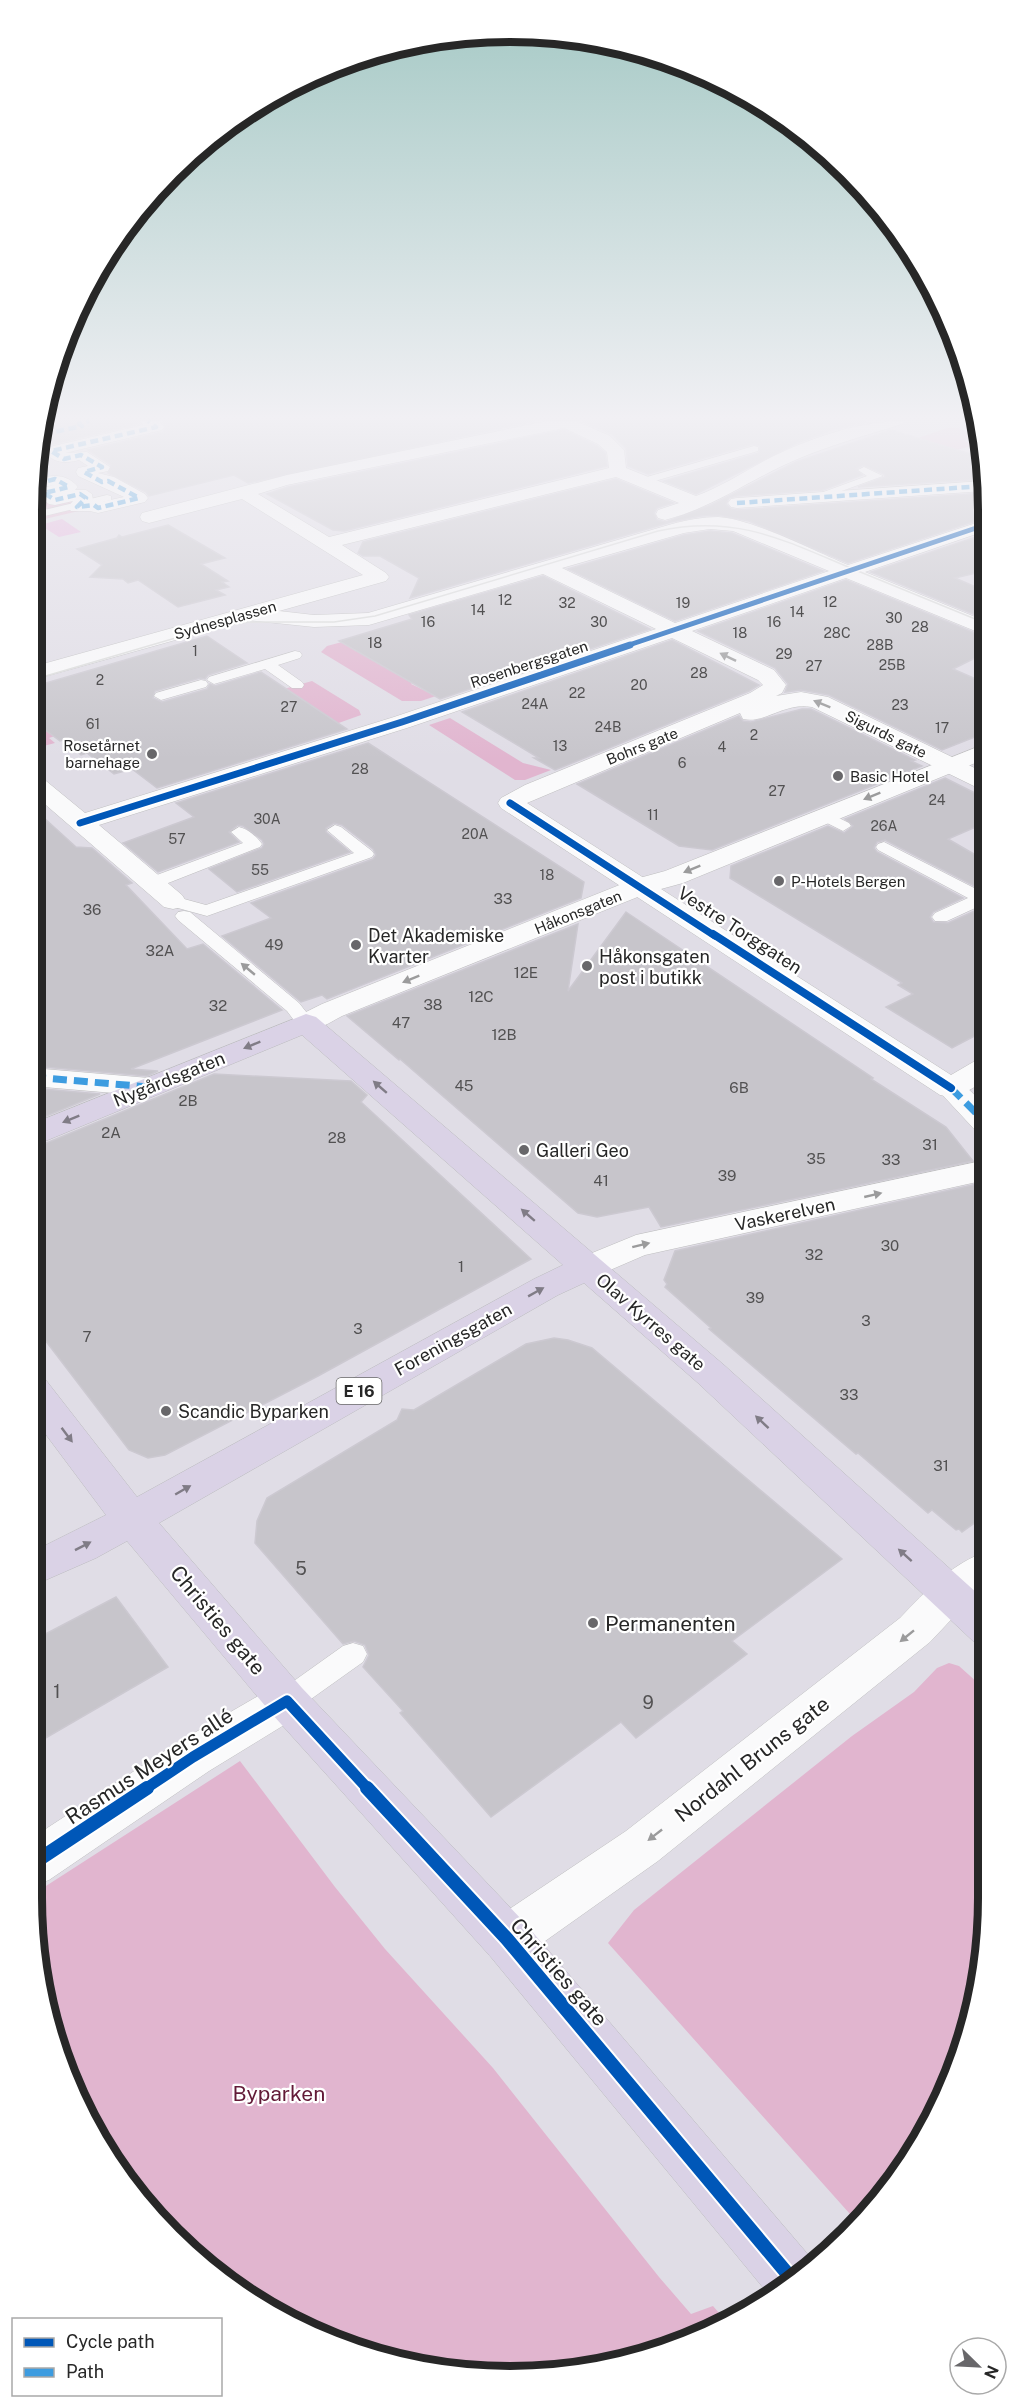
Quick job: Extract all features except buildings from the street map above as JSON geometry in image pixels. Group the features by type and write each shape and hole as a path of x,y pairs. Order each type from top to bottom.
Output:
{"highway":[{"name":"Nygårdsgaten","path":"42,1132 306,1023"},
{"name":"Olav Kyrres gate","path":"306,1023 711,1374 978,1620"},
{"name":"Foreningsgaten","path":"132,1519 546,1287 588,1268"},
{"name":"Christies gate","path":"42,1402 132,1519 287,1701 507,1939 788,2274"},
{"name":"E 16","path":"42,1565 82,1547 132,1519"}],"street":[{"path":"312,533 379,577 405,587 427,585 600,533"},
{"path":"328,543 367,533"},
{"path":"246,614 314,621 369,619 662,533"},
{"path":"756,533 978,626"},
{"name":"Rosenbergsgaten","path":"80,823 402,722 960,533"},
{"path":"546,568 766,675 775,685 779,695"},
{"name":"Sydnesplassen","path":"42,671 379,577"},
{"name":"Sigurds gate","path":"779,695 803,697 820,702 978,779"},
{"name":"Bohrs gate","path":"514,806 779,695"},
{"name":"Håkonsgaten","path":"306,1023 332,1010 641,886 674,877 833,820 978,754"},
{"path":"42,790 152,883 178,908"},
{"name":"Vestre Torggaten","path":"514,806 951,1088"},
{"path":"978,1072 951,1088 978,1113"},
{"path":"42,1078 149,1087"},
{"name":"Vaskerelven","path":"588,1268 636,1246 978,1172"},
{"name":"Nordahl Bruns gate","path":"507,1939 642,1846 915,1630 948,1594 978,1574"},
{"name":"Rasmus Meyers allé","path":"42,1857 193,1757 287,1701"}],"lane":[{"path":"161,696 295,655"},
{"path":"268,664 297,685"},
{"path":"178,908 207,911 366,854 335,830"},
{"path":"152,883 255,844 239,832"},
{"path":"884,847 978,894"},
{"path":"941,917 978,899"},
{"path":"178,908 293,1007 306,1023"},
{"path":"287,1701 353,1654"}],"green space":[{"path":"342,642 411,684 436,696 421,701 402,701 321,652 327,646"},
{"path":"312,681 359,710 361,715 277,745 284,689"},
{"path":"450,718 523,763 551,770 525,780 515,780 429,725"},
{"path":"42,728 58,735 49,738 55,743 42,746"},
{"path":"949,1663 959,1666 978,1683 978,1898 974,1959 962,2019 930,2105 899,2158 853,2217 608,1943 634,1910 852,1736 914,1692 937,1668"},
{"name":"Byparken","path":"240,1761 385,1949 493,2068 691,2314 713,2306 721,2316 660,2341 601,2357 541,2365 479,2365 419,2357 360,2341 303,2318 250,2287 201,2250 158,2207 121,2158 90,2105 67,2048 51,1989 43,1929 42,1889"}],"shaded area":[{"path":"53,533 75,533 59,537"}],"tram line":[{"path":"42,677 196,632 230,625 248,622 334,622 375,616 650,533"},
{"path":"759,533 804,548 978,620"}],"marked path":[{"path":"42,1078 149,1087"},
{"path":"951,1088 978,1115"}],"cycle path":[{"path":"80,823 402,722 960,533"},
{"path":"510,803 951,1088"},
{"path":"42,1857 193,1757 287,1701 507,1939 788,2274"}],"place":[{"name":"Rosetårnet barnehage","path":"152,754"},
{"name":"Basic Hotel","path":"838,776"},
{"name":"P-Hotels Bergen","path":"779,881"},
{"name":"Det Akademiske Kvarter","path":"356,945"},
{"name":"Håkonsgaten post i butikk","path":"587,966"},
{"name":"Galleri Geo","path":"524,1150"},
{"name":"Scandic Byparken","path":"166,1411"},
{"name":"Permanenten","path":"593,1623"}]}
